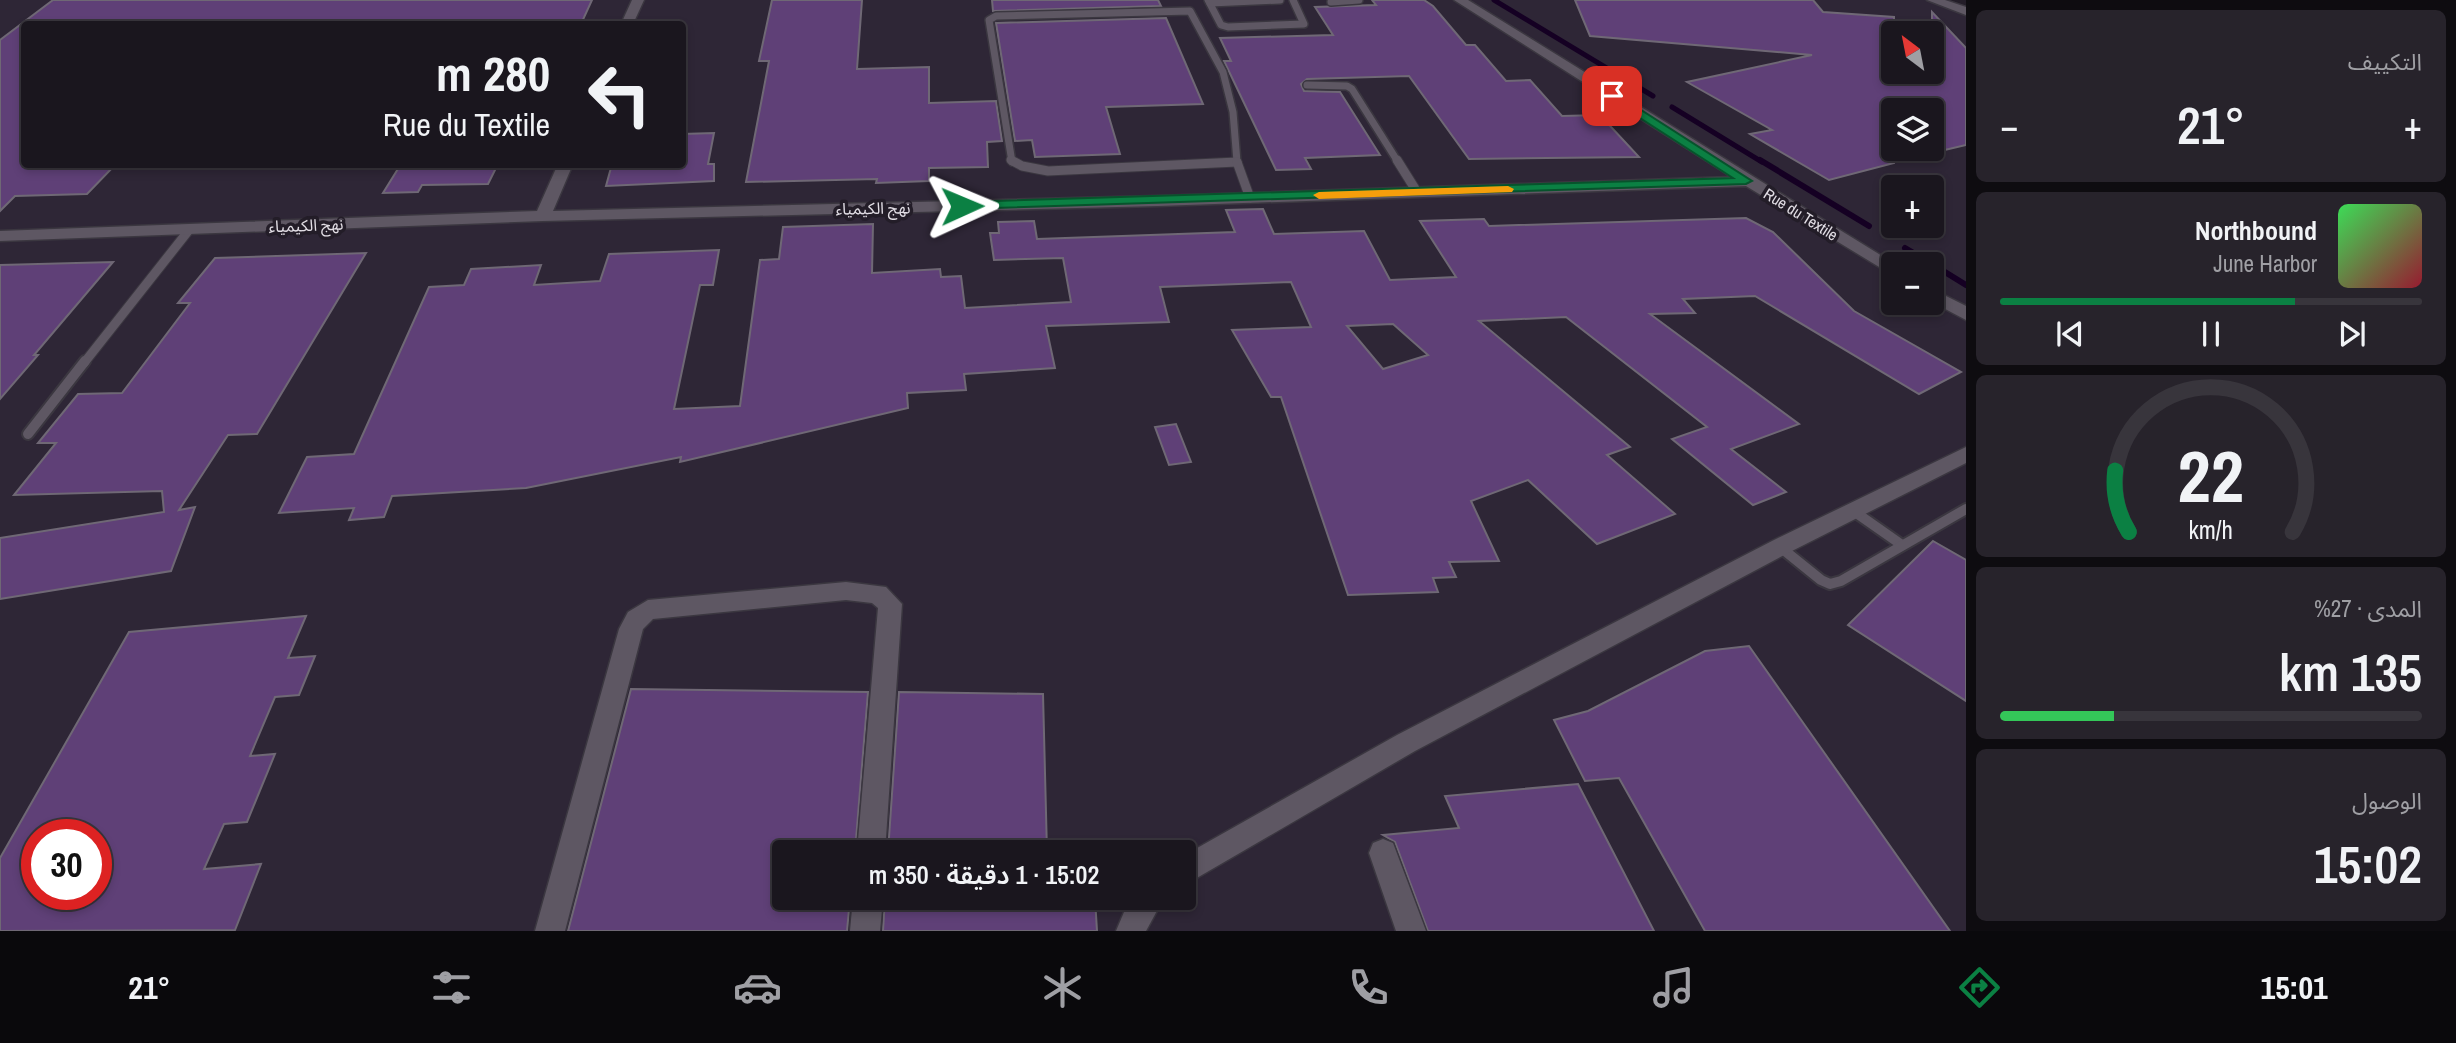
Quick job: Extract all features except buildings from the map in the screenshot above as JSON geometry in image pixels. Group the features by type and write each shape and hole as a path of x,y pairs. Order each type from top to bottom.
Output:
{"street":[{"path":"628,21 638,0"},
{"name":"Rue du Textile","path":"1460,0 1881,263"},
{"path":"1933,0 1966,10"},
{"path":"543,216 564,168"},
{"name":"نهج الكيمياء","path":"0,236 543,216 1250,198 1746,181"},
{"path":"1944,301 1966,314"},
{"path":"1196,864 1406,743 1780,547 1966,454"},
{"path":"550,931 631,629 636,619 648,610 846,591 878,594 890,604 872,840"},
{"path":"1383,853 1411,931"},
{"path":"866,931 867,910"},
{"path":"1131,931 1139,910"}],"lane":[{"path":"1237,162 1048,171 1022,166 1012,160 989,20 992,17 1190,11 1211,4 1280,0"},
{"path":"1211,4 1224,26 1306,23 1293,0"},
{"path":"1331,2 1359,0"},
{"path":"1190,11 1223,72 1233,112 1237,162 1250,198"},
{"path":"1307,85 1347,86 1352,89 1417,192"},
{"path":"28,434 189,230"},
{"path":"1780,547 1821,580 1830,584 1841,581 1966,509"},
{"path":"1853,510 1902,545"}],"shaded area":[{"path":"0,0 1945,0 1966,7 1966,931 0,931"}],"waterway":[{"path":"1494,0 1653,96"},
{"path":"1672,107 1762,162"},
{"path":"1760,160 1869,226"},
{"path":"1905,248 1966,285"}],"slow traffic":[{"path":"1319,195 1508,189"}],"route":[{"path":"962,206 1746,181 1612,96"}]}
